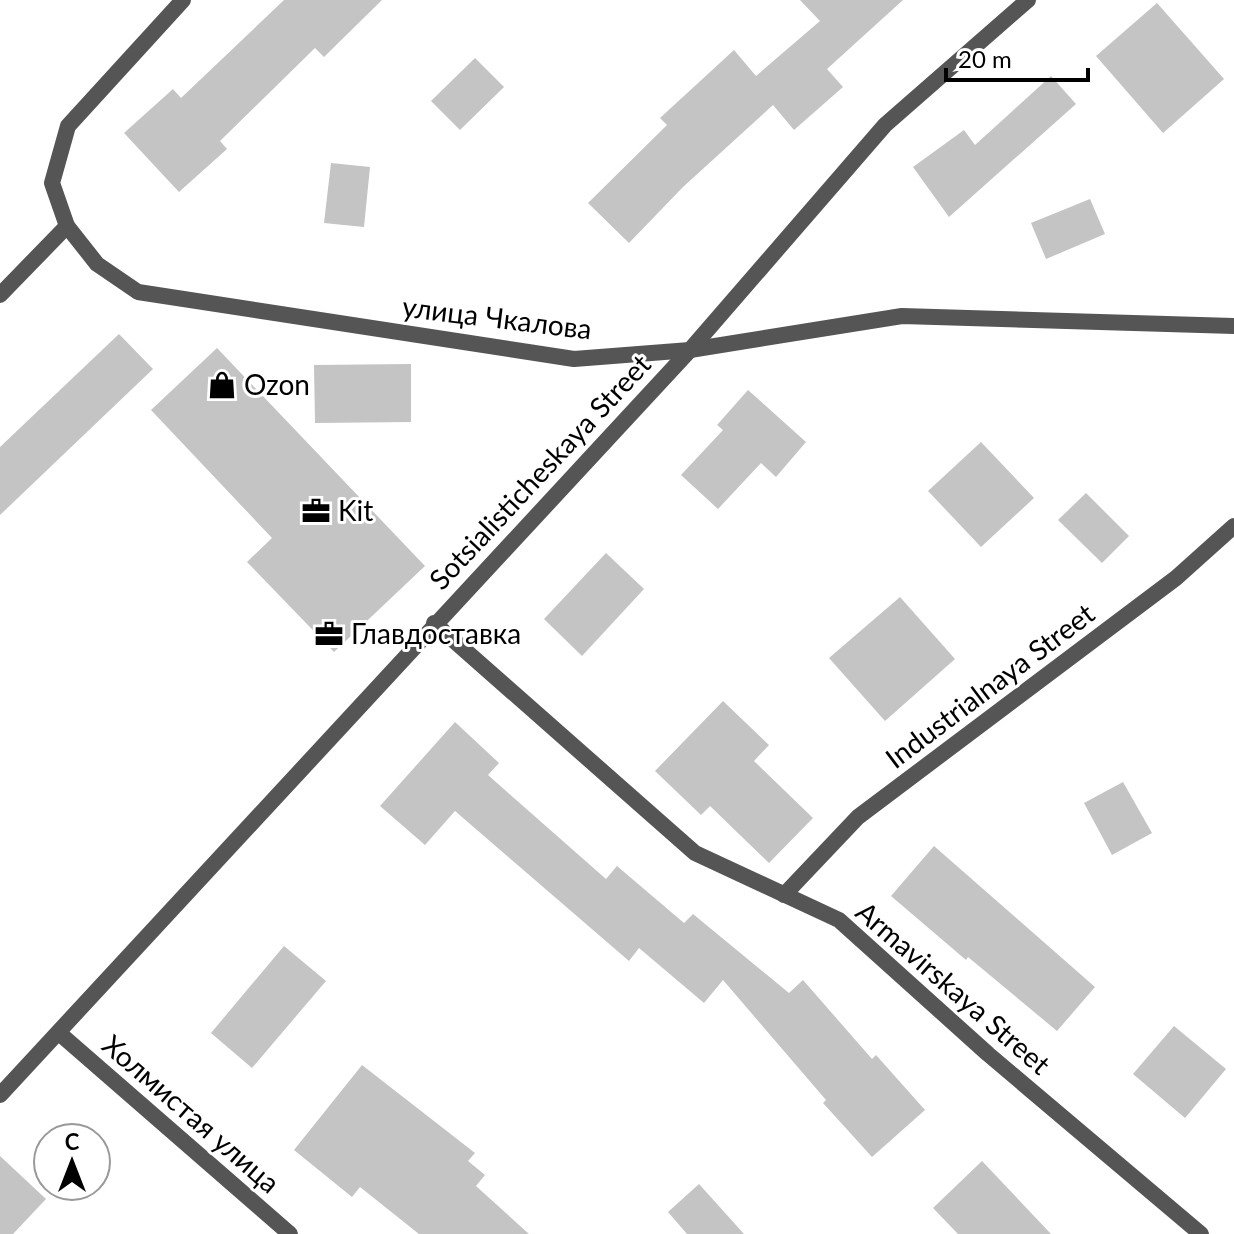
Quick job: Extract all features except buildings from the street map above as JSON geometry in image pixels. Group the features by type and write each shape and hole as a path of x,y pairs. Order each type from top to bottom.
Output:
{"street":[{"name":"улица Чкалова","path":"183,0 68,126 52,183 67,226 97,264 138,292 574,359 690,350 902,316 1234,326"},
{"name":"Sotsialisticheskaya Street","path":"0,1095 690,350 885,125 1028,0"},
{"path":"0,295 67,226"},
{"name":"Industrialnaya Street","path":"784,895 858,817 1176,578 1234,526"},
{"name":"Armavirskaya Street","path":"434,623 695,853 839,920 988,1054 1201,1234"},
{"name":"Холмистая улица","path":"59,1033 290,1234"}],"place":[{"name":"Ozon","path":"222,385"},
{"name":"Kit","path":"316,511"},
{"name":"Главдоставка","path":"329,634"}]}
